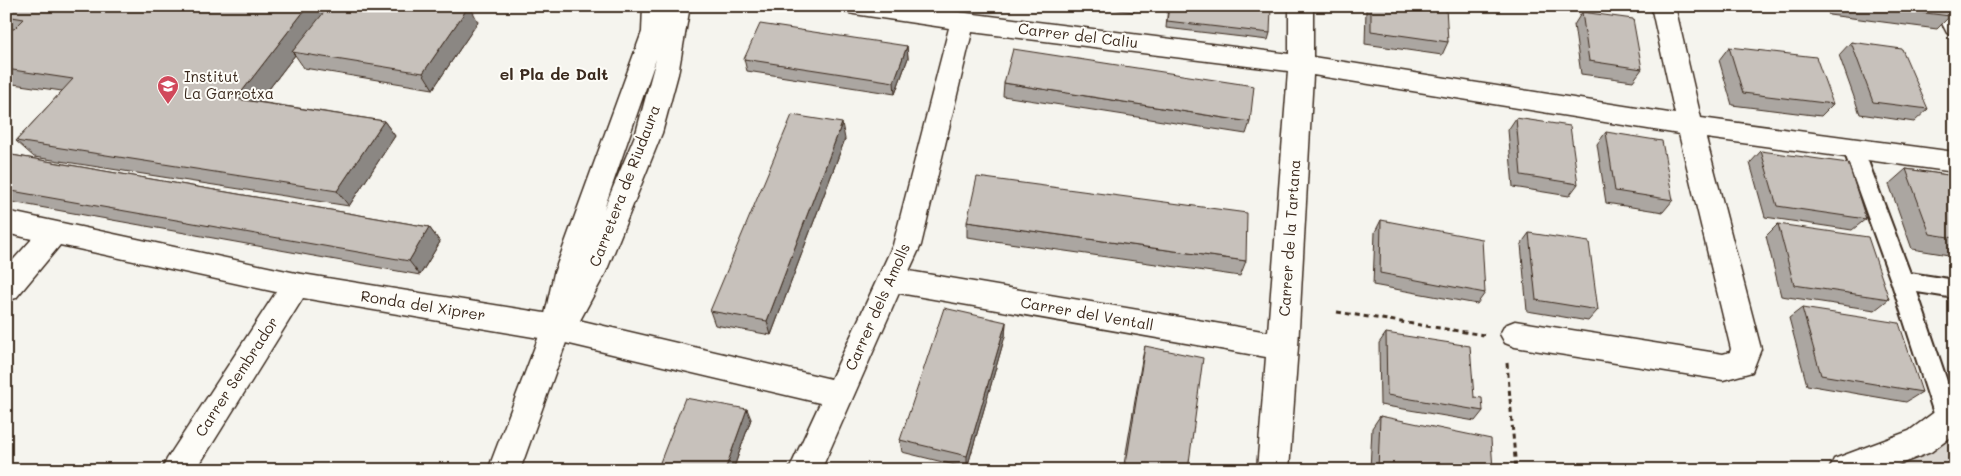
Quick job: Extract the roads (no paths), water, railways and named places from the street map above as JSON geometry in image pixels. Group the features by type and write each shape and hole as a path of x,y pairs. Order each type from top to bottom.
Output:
{"street":[{"name":"Carretera de Riudaura","path":"504,470 557,328 568,272 654,32 655,6"},
{"name":"Carretera de Riudaura","path":"557,328 572,310 592,272 649,133 666,74 678,6"},
{"name":"Carrer del Caliu","path":"854,6 962,22 1301,64 1690,126 1955,162"},
{"name":"Carrer de la Tartana","path":"1273,470 1283,347 1301,64 1301,6"},
{"path":"1511,345 1723,367 1742,362 1746,349 1690,126 1663,6"},
{"path":"1945,6 1955,27"},
{"name":"Carrer dels Amolls","path":"805,470 907,245 962,22"},
{"name":"Ronda del Xiprer","path":"6,222 296,285 557,328 840,394"},
{"path":"6,289 54,232"},
{"name":"Carrer del Ventall","path":"891,280 1283,347"},
{"name":"Carrer Sembrador","path":"178,470 296,285"},
{"path":"1845,470 1920,442 1951,417"}],"lane":[{"path":"1853,148 1951,417"},
{"path":"1902,280 1955,289"}],"place":[{"name":"Institut La Garrotxa","path":"168,105"}],"district":[{"name":"el Pla de Dalt","path":"554,74"}]}
